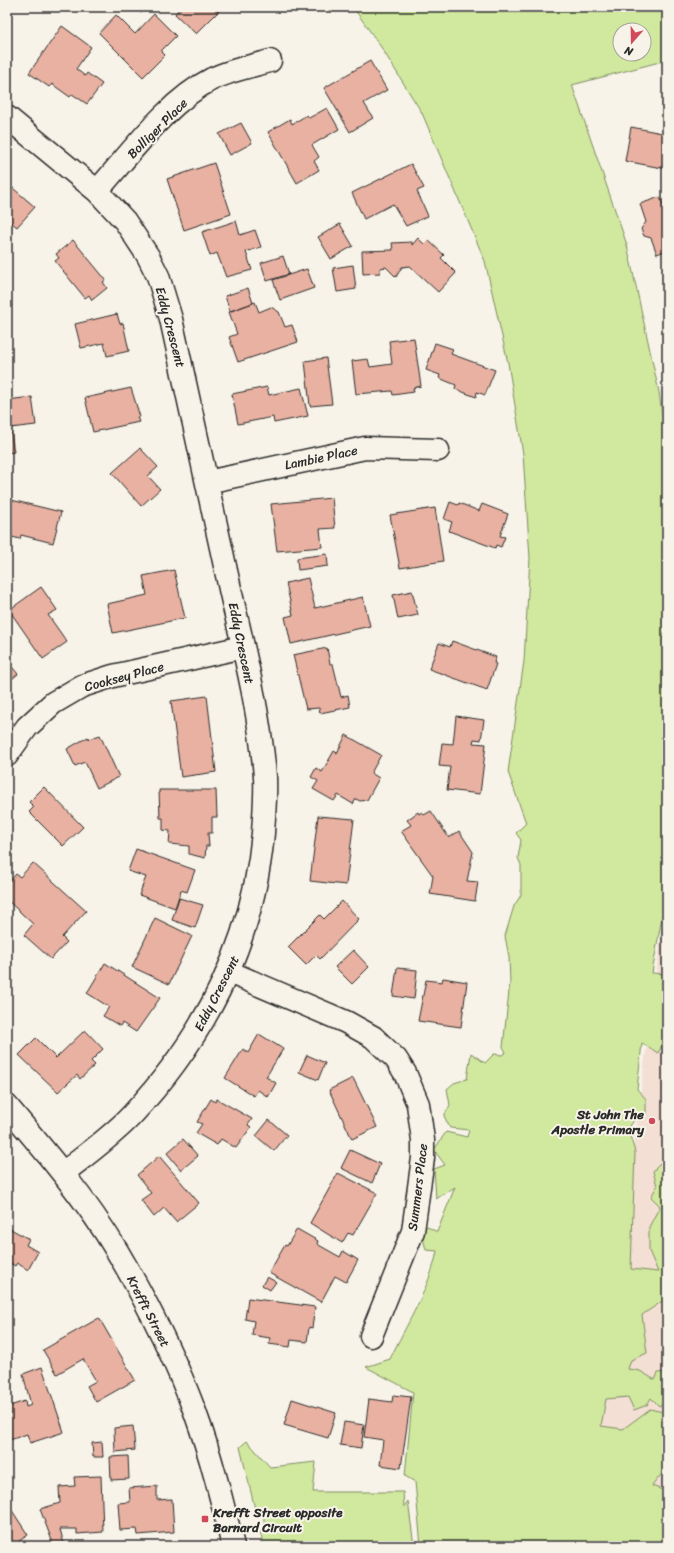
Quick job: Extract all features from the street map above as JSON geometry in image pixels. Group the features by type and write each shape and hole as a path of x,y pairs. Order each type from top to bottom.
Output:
{"street":[{"name":"Bolliger Place","path":"97,191 179,102 211,80 228,72 270,61"},
{"name":"Eddy Crescent","path":"7,117 97,191 125,221 148,256 158,276 171,319 260,725 265,779 265,807 260,863 239,945 229,972 201,1025 168,1074 129,1118 63,1173"},
{"name":"Lambie Place","path":"207,482 365,448 438,450"},
{"name":"Cooksey Place","path":"7,755 27,727 53,703 82,686 113,676 243,647"},
{"name":"Summers Place","path":"229,972 346,1022 373,1037 396,1059 405,1073 418,1104 423,1140 423,1158 413,1231 371,1336"},
{"name":"Krefft Street","path":"7,1106 63,1173 116,1250 162,1333 195,1412 219,1488 234,1546"}],"shaded area":[{"name":"St John The Apostle Primary","path":"667,888 667,1501 575,1477 607,1355"}],"green space":[{"path":"353,7 667,7 667,60 572,85 627,245 659,392 667,452 667,889 652,973 667,975 667,1036 658,1053 642,1043 637,1089 646,1099 646,1114 635,1119 628,1129 635,1152 631,1269 658,1272 649,1251 649,1227 660,1206 651,1197 657,1186 653,1171 661,1163 667,1162 667,1298 642,1315 647,1353 631,1360 628,1369 640,1371 655,1380 658,1373 667,1372 667,1402 659,1406 651,1398 647,1405 634,1410 628,1397 606,1399 601,1426 623,1429 650,1409 667,1413 667,1467 652,1486 665,1491 667,1490 667,1546 421,1546 415,1482 405,1476 413,1392 366,1367 390,1359 417,1306 434,1265 437,1251 426,1250 423,1238 426,1226 437,1232 455,1187 436,1199 434,1169 445,1165 434,1150 446,1132 467,1137 469,1130 450,1128 444,1116 450,1105 447,1089 454,1083 467,1079 471,1053 485,1063 494,1054 502,1055 506,1052 503,1047 510,982 509,957 505,936 514,906 521,895 521,865 518,858 521,840 516,833 526,823 508,772 524,661 530,558 523,454 508,363 485,261 422,113 381,47"},
{"path":"247,1441 270,1467 316,1462 313,1492 403,1492 404,1507 408,1501 414,1546 306,1546 305,1544 263,1543 260,1532 266,1530 263,1515 255,1509 240,1447"}],"building":[{"path":"135,7 147,7 141,13"},
{"path":"181,7 223,7 196,34 175,14"},
{"path":"154,14 176,36 161,51 165,55 143,77 99,33 116,15 135,34"},
{"path":"62,26 91,47 76,69 85,76 87,73 102,84 87,104 72,94 70,97 52,84 49,87 29,73"},
{"path":"370,61 387,90 364,103 373,118 350,132 324,88"},
{"path":"327,108 339,129 312,145 319,157 314,161 319,170 297,183 268,132 290,119 292,124 307,115 309,118"},
{"path":"241,123 252,143 230,155 219,134"},
{"path":"631,127 667,134 667,169 625,161"},
{"path":"214,163 231,214 184,230 167,179"},
{"path":"411,164 424,188 417,191 428,216 406,226 393,204 364,219 352,193"},
{"path":"7,183 35,207 17,227 7,219"},
{"path":"660,197 667,216 667,250 657,254 651,238 644,236 641,229 646,222 640,204"},
{"path":"236,221 240,235 255,230 261,247 246,252 252,270 226,277 217,253 210,256 202,232"},
{"path":"340,224 353,246 331,259 318,237"},
{"path":"418,238 424,244 428,240 444,255 441,258 456,273 438,292 410,266 402,267 396,277 386,267 380,268 380,273 363,274 362,251 393,250 392,243 412,242 412,245"},
{"path":"73,240 106,280 103,282 107,288 92,300 89,295 85,298 55,261 59,258 56,254"},
{"path":"283,256 289,274 267,281 261,263"},
{"path":"353,265 356,289 337,292 333,268"},
{"path":"307,269 314,288 280,300 273,280"},
{"path":"248,288 253,303 230,311 225,296"},
{"path":"255,302 259,312 271,307 279,312 285,327 292,325 298,342 238,362 229,337 237,334 229,312"},
{"path":"117,314 120,324 123,323 129,351 107,356 104,343 81,348 75,324"},
{"path":"414,338 421,386 413,388 414,392 393,395 392,391 356,394 352,361 368,359 370,367 392,364 389,341"},
{"path":"435,343 453,349 451,354 495,370 485,395 477,392 476,397 455,389 456,385 439,378 440,375 426,370"},
{"path":"326,358 332,404 310,406 305,361"},
{"path":"267,387 269,395 301,388 308,416 274,423 273,417 238,424 232,394"},
{"path":"131,388 140,417 137,417 139,422 93,432 85,398"},
{"path":"32,397 36,425 10,428 14,452 7,453 7,400"},
{"path":"140,448 158,467 148,476 160,489 141,506 112,473"},
{"path":"332,498 335,528 320,529 322,547 277,551 271,504"},
{"path":"7,499 61,512 53,543 21,535 20,539 8,536"},
{"path":"450,502 458,505 459,503 479,511 482,504 508,514 500,536 505,537 501,547 496,545 495,548 449,531 452,522 444,519"},
{"path":"435,508 443,561 400,568 390,515"},
{"path":"327,554 328,566 298,570 297,558"},
{"path":"174,570 185,618 113,633 107,604 147,595 143,576"},
{"path":"308,578 315,608 363,597 370,626 291,644 285,617 293,615 286,583"},
{"path":"41,587 57,610 48,615 67,642 43,659 9,610"},
{"path":"412,591 418,615 398,619 393,595"},
{"path":"452,641 496,657 494,663 496,664 487,690 429,669 439,643 450,647"},
{"path":"327,648 330,664 333,664 341,697 348,695 350,707 320,713 319,708 306,709 293,655"},
{"path":"7,661 18,674 7,683"},
{"path":"207,696 216,772 181,777 171,701"},
{"path":"456,716 484,720 481,740 474,739 473,743 486,744 480,794 447,790 450,767 439,766 442,743 453,744"},
{"path":"100,735 119,777 97,788 85,762 75,766 67,749 88,737 89,739"},
{"path":"346,735 381,755 371,773 379,778 367,800 360,801 356,799 353,804 338,795 334,801 313,789 318,781 311,777 316,768 322,772 334,751 337,753"},
{"path":"44,787 83,827 63,846 29,812 34,807 29,802"},
{"path":"159,790 216,790 217,817 212,817 212,833 208,833 209,846 206,846 205,858 189,854 189,846 169,844 170,831 163,830 163,818 160,818"},
{"path":"431,811 449,838 459,831 473,852 467,881 478,882 475,901 430,894 433,876 401,831 411,825 407,820 418,812 419,814 422,812 424,815"},
{"path":"318,816 354,819 346,885 310,881"},
{"path":"136,849 195,870 187,892 181,890 175,908 139,895 146,877 128,871"},
{"path":"33,863 86,911 62,937 67,942 51,959 24,935 33,924 7,900 7,884 16,874 20,877"},
{"path":"179,898 203,905 195,928 172,920"},
{"path":"342,901 359,919 320,959 316,955 306,965 288,947 320,915 324,919"},
{"path":"155,918 192,936 169,984 132,967"},
{"path":"353,950 369,967 352,984 335,967"},
{"path":"105,963 160,998 136,1032 122,1023 120,1026 103,1016 109,1007 87,993"},
{"path":"397,968 417,970 414,999 393,996"},
{"path":"443,978 467,982 461,1027 418,1021 426,980 442,982"},
{"path":"85,1030 103,1049 91,1061 95,1065 80,1079 77,1075 58,1092 19,1055 36,1038 56,1058"},
{"path":"259,1034 283,1049 266,1077 276,1083 268,1097 258,1090 254,1096 225,1078 243,1049 248,1053"},
{"path":"307,1055 325,1063 318,1080 299,1072"},
{"path":"353,1078 377,1127 352,1139 329,1090"},
{"path":"211,1099 215,1102 217,1099 252,1119 248,1125 251,1127 236,1148 221,1139 217,1145 196,1133 202,1124 197,1122"},
{"path":"269,1120 287,1135 274,1151 256,1136"},
{"path":"183,1139 198,1156 181,1170 167,1153"},
{"path":"350,1150 380,1164 372,1183 341,1168"},
{"path":"159,1156 199,1203 176,1222 164,1208 154,1217 141,1200 151,1193 137,1175"},
{"path":"338,1173 377,1193 353,1235 348,1233 342,1243 310,1223"},
{"path":"7,1227 29,1239 26,1245 38,1252 28,1270 17,1263 15,1266 7,1261"},
{"path":"297,1229 318,1241 317,1244 340,1257 343,1251 358,1260 346,1282 335,1276 321,1302 269,1273 285,1245 287,1246"},
{"path":"267,1277 276,1282 270,1290 262,1285"},
{"path":"248,1298 315,1307 312,1328 309,1327 307,1342 291,1340 290,1347 269,1344 270,1338 252,1335 254,1321 245,1319"},
{"path":"99,1318 135,1380 96,1402 87,1386 96,1381 83,1359 57,1374 43,1350"},
{"path":"42,1367 64,1432 30,1443 27,1434 7,1441 7,1407 25,1401 26,1407 31,1405 23,1374"},
{"path":"393,1395 411,1397 401,1468 380,1465 383,1440 364,1437 369,1399 392,1402"},
{"path":"292,1399 336,1413 328,1438 284,1425"},
{"path":"344,1422 364,1425 361,1448 340,1445"},
{"path":"133,1426 135,1450 115,1452 114,1428"},
{"path":"102,1442 103,1457 93,1457 92,1443"},
{"path":"128,1456 129,1479 111,1480 110,1457"},
{"path":"101,1476 103,1532 77,1534 77,1529 60,1529 64,1544 54,1546 40,1509 60,1503 59,1487 75,1486 74,1477"},
{"path":"157,1486 157,1500 172,1499 174,1532 138,1535 137,1529 120,1530 118,1503 130,1502 129,1488"},
{"path":"11,1509 28,1535 19,1541 22,1546 7,1546 7,1512"}],"place":[{"name":"St John The Apostle Primary","path":"652,1121"},
{"name":"Krefft Street opposite Barnard Circuit","path":"205,1519"}]}
